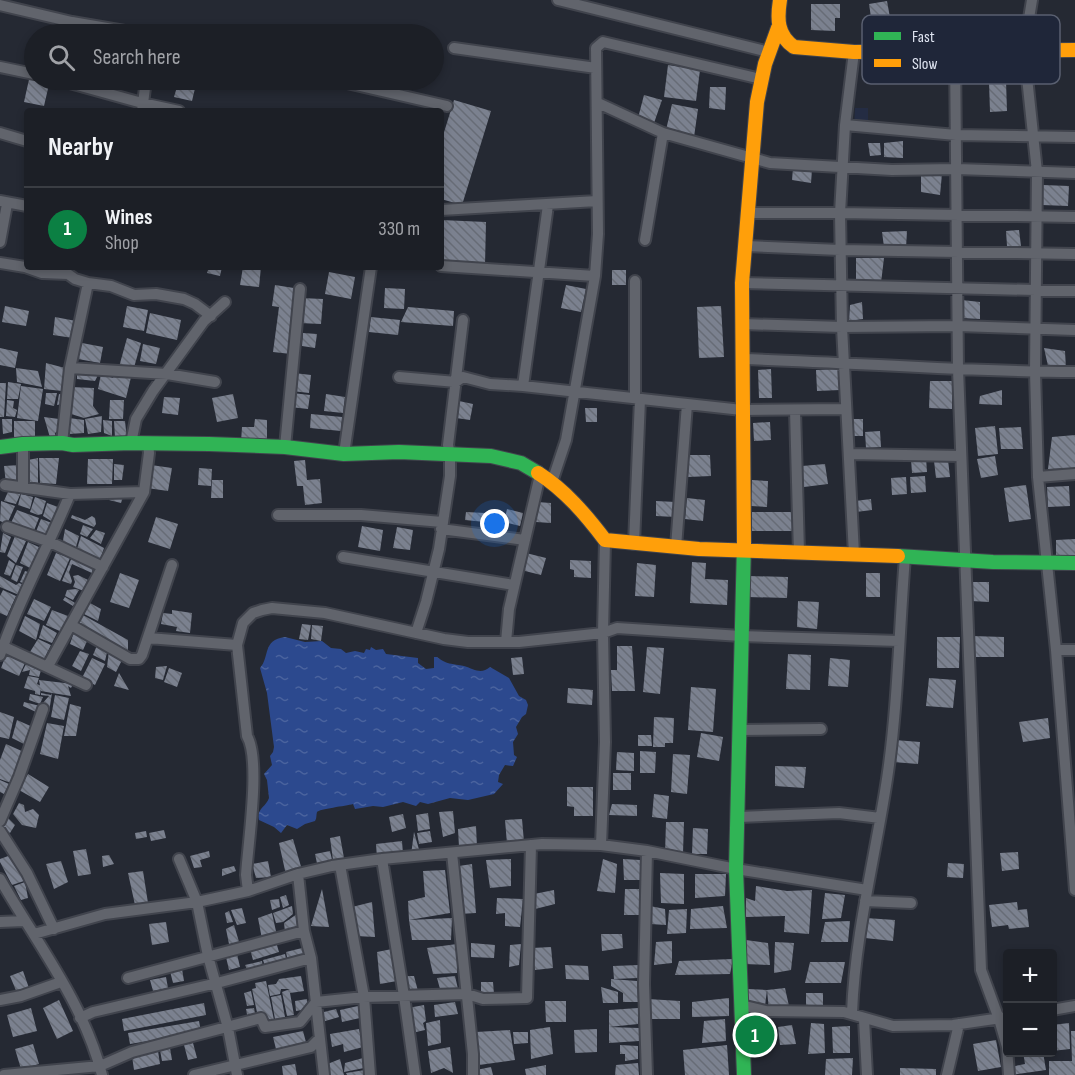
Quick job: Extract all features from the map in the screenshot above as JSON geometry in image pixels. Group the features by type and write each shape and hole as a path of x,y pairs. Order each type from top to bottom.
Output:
{"main road":[{"path":"744,1075 736,869 744,551 742,283 751,157 765,66 778,28 780,0"},
{"path":"778,28 786,43 794,47 862,52"},
{"path":"1060,50 1075,50"},
{"path":"0,447 23,444 131,443 285,447 344,454 399,452 491,456 521,463 546,478 587,517 605,540 744,551 855,554 965,561 1075,563"}],"street":[{"path":"558,0 765,66"},
{"path":"1030,15 1032,0"},
{"path":"0,5 84,24"},
{"path":"506,642 509,609 525,540 546,478 566,440 595,276 598,234 596,48 603,42 765,66"},
{"path":"454,48 596,68"},
{"path":"854,52 842,167 840,250 846,409 855,554"},
{"path":"0,67 24,72"},
{"path":"741,1005 766,1011 819,1010 852,1013 864,1019 893,1026 959,1024 1003,1018 981,970 958,369 955,84"},
{"path":"1028,84 1037,172 1035,372 1038,477 1056,650 1075,890"},
{"path":"90,90 142,107 145,90"},
{"path":"377,90 447,106"},
{"path":"598,103 663,133 770,163 1075,173"},
{"path":"845,125 956,135 1075,137"},
{"path":"0,133 24,140"},
{"path":"645,240 663,133"},
{"path":"444,210 597,201"},
{"path":"0,242 4,202 24,205"},
{"path":"523,386 548,205"},
{"path":"748,213 1075,217"},
{"path":"746,246 1075,254"},
{"path":"0,262 24,267"},
{"path":"444,266 595,276"},
{"path":"34,270 42,273 68,274 88,283 111,286 134,294 156,294 184,299 211,316"},
{"path":"344,454 371,270"},
{"path":"634,544 637,398 635,281"},
{"path":"62,443 70,368 88,283"},
{"path":"742,283 1075,291"},
{"path":"285,447 300,289"},
{"path":"131,443 136,419 186,344 204,321 225,302"},
{"path":"416,633 434,573 450,476 448,445 463,320"},
{"path":"742,324 842,327 958,326 1075,330"},
{"path":"742,359 1075,372"},
{"path":"70,368 167,374 215,382"},
{"path":"399,377 456,382 463,377 490,384 742,410 846,409"},
{"path":"676,547 687,404"},
{"path":"795,411 799,553"},
{"path":"23,444 23,486"},
{"path":"48,666 144,492 148,444"},
{"path":"849,454 961,456"},
{"path":"1038,477 1075,474"},
{"path":"5,485 70,494 144,492"},
{"path":"70,494 50,542 25,589 1,648 48,666 87,685"},
{"path":"278,515 361,515 525,540"},
{"path":"7,527 50,542 103,567"},
{"path":"601,845 605,742 603,633 605,540"},
{"path":"343,557 514,585"},
{"path":"852,1013 858,937 880,818 897,703 905,557"},
{"path":"71,625 130,659 139,659 172,565"},
{"path":"248,891 246,875 254,768 252,744 247,736 237,645 243,623 253,613 272,608 325,613 468,642 519,642 603,633 617,628 741,636 899,641"},
{"path":"148,638 237,645"},
{"path":"1056,650 1075,650"},
{"path":"0,821 19,777 42,709"},
{"path":"739,730 821,729"},
{"path":"739,817 839,813 880,818"},
{"path":"0,831 27,873 54,929"},
{"path":"4,1075 101,1070 132,1052 261,1018 265,1027 300,1022 316,1002 364,997 467,994 483,999 527,998 531,845"},
{"path":"34,934 105,915 198,902 248,891 298,874 340,864 531,845 601,845 647,851 911,903"},
{"path":"647,851 644,984 647,1075"},
{"path":"452,853 473,1054 473,1075"},
{"path":"179,859 198,902 208,956 217,983 236,1070"},
{"path":"382,859 415,1075"},
{"path":"340,864 364,997 370,1075"},
{"path":"298,874 304,931 311,958 322,1074"},
{"path":"0,879 62,982 81,1018 101,1070"},
{"path":"0,922 24,921"},
{"path":"128,978 304,931"},
{"path":"81,1018 93,1012 311,958"},
{"path":"0,1000 21,996 62,982"},
{"path":"1057,1009 1075,1006"},
{"path":"864,1019 867,1075"},
{"path":"947,1075 959,1024"},
{"path":"194,1075 236,1070 310,1047 319,1039"},
{"path":"1008,1057 1009,1075"}],"shaded area":[{"path":"855,108 868,108 868,131 854,130"}],"water":[{"path":"285,637 305,642 322,641 331,648 341,649 346,653 355,651 364,653 371,647 376,650 383,649 386,654 418,658 418,663 426,669 434,668 434,657 437,657 477,671 484,671 490,667 509,678 519,696 526,700 528,705 526,714 516,727 518,734 513,742 514,755 517,757 513,766 505,765 499,775 498,782 503,784 494,794 468,800 450,798 428,804 420,802 416,806 403,802 383,807 355,809 353,804 322,810 317,812 315,821 297,829 287,825 281,833 259,820 260,811 269,798 264,774 272,765 270,756 274,747 267,693 260,668 270,645"}],"building":[{"path":"887,1 890,15 871,15 869,4"},
{"path":"811,4 840,4 840,18 835,18 835,31 811,30"},
{"path":"668,65 700,70 696,101 664,97"},
{"path":"989,84 1006,84 1007,111 990,112"},
{"path":"710,87 726,87 725,110 709,108"},
{"path":"27,90 48,90 44,106 24,102"},
{"path":"176,90 195,90 192,101 174,97"},
{"path":"644,95 662,100 654,123 638,118"},
{"path":"454,100 491,111 462,205 444,200 444,132"},
{"path":"672,104 698,109 694,137 666,130"},
{"path":"903,141 903,158 884,157 884,143"},
{"path":"868,143 880,143 881,155 870,156"},
{"path":"793,168 812,170 811,183 792,180"},
{"path":"921,173 942,174 940,195 921,192"},
{"path":"1043,185 1069,186 1068,206 1042,205"},
{"path":"444,220 486,222 485,265 444,263"},
{"path":"1019,230 1021,246 1007,246 1006,231"},
{"path":"907,231 906,248 884,247 882,232"},
{"path":"856,258 884,258 881,283 856,284"},
{"path":"208,270 221,270 220,276 207,273"},
{"path":"242,270 261,270 259,287 240,285"},
{"path":"612,270 626,270 626,285 612,285"},
{"path":"329,272 355,277 351,299 325,294"},
{"path":"275,285 300,289 291,354 273,352 279,307 272,306"},
{"path":"566,285 586,289 581,312 561,308"},
{"path":"385,288 405,289 404,309 384,308"},
{"path":"301,298 323,299 321,324 299,323"},
{"path":"962,300 980,302 980,319 961,318"},
{"path":"862,302 863,319 849,321 850,305"},
{"path":"5,306 29,311 26,326 2,322"},
{"path":"127,306 148,310 144,331 123,327"},
{"path":"721,306 724,357 699,358 697,307"},
{"path":"408,307 454,311 453,326 401,322"},
{"path":"150,313 181,320 177,340 146,333"},
{"path":"55,317 76,321 73,338 53,335"},
{"path":"371,317 400,320 398,335 369,332"},
{"path":"303,333 317,334 315,348 302,346"},
{"path":"127,338 141,343 133,371 119,367"},
{"path":"82,343 103,347 100,363 78,359"},
{"path":"143,344 160,348 156,364 140,361"},
{"path":"0,348 18,352 15,368 0,365"},
{"path":"1044,348 1065,351 1066,369 1048,366"},
{"path":"46,363 65,368 62,391 44,389"},
{"path":"16,368 38,371 42,387 17,382"},
{"path":"771,369 772,398 759,398 758,370"},
{"path":"839,369 840,390 817,391 816,370"},
{"path":"77,370 100,371 95,381 77,379"},
{"path":"115,372 132,373 126,398 98,389 101,374 113,378"},
{"path":"294,373 311,375 309,393 292,391"},
{"path":"930,381 952,381 952,409 929,408"},
{"path":"8,382 21,384 18,399 7,399"},
{"path":"0,383 6,383 4,417 0,417"},
{"path":"21,386 43,389 38,421 17,418"},
{"path":"71,387 94,388 93,406 99,414 84,418 71,414"},
{"path":"1002,390 1002,405 979,404 980,396"},
{"path":"46,393 57,393 54,406 45,404"},
{"path":"292,393 310,395 308,409 290,407"},
{"path":"59,394 64,395 62,404 57,405"},
{"path":"233,394 238,418 217,422 212,398"},
{"path":"326,394 345,397 343,413 324,411"},
{"path":"164,397 180,398 178,415 162,413"},
{"path":"7,400 14,401 13,408 17,410 15,417 6,416"},
{"path":"110,400 124,400 123,419 109,419"},
{"path":"459,401 473,404 470,420 456,418"},
{"path":"585,408 597,408 597,422 586,422"},
{"path":"311,414 342,417 341,431 310,428"},
{"path":"102,416 101,432 88,434 85,419"},
{"path":"44,417 59,419 59,430 55,433 56,440 51,441"},
{"path":"69,418 84,420 84,433 69,434"},
{"path":"2,419 12,419 12,432 3,434"},
{"path":"255,419 267,420 267,442 241,442 242,427 254,427"},
{"path":"850,419 863,419 863,436 850,436"},
{"path":"103,420 112,421 112,436 104,433"},
{"path":"14,421 35,421 35,439 14,439"},
{"path":"114,421 125,421 127,440 115,438"},
{"path":"770,422 771,440 754,441 753,423"},
{"path":"995,426 998,454 978,456 975,428"},
{"path":"1021,427 1023,449 1001,449 999,428"},
{"path":"880,431 881,447 866,448 865,432"},
{"path":"1075,435 1075,468 1048,469 1052,437"},
{"path":"687,455 710,455 711,476 688,477"},
{"path":"995,456 998,475 981,478 977,459"},
{"path":"38,458 38,483 28,483 28,460"},
{"path":"39,458 59,458 56,484 40,483"},
{"path":"926,458 927,472 912,473 911,459"},
{"path":"88,459 113,459 112,484 87,484"},
{"path":"305,460 307,480 320,479 322,503 305,505 303,486 297,486 294,461"},
{"path":"948,460 950,477 936,478 934,461"},
{"path":"114,464 124,465 122,480 114,480"},
{"path":"825,464 828,484 804,487 802,466"},
{"path":"20,465 21,482 6,484 4,466"},
{"path":"151,465 172,468 168,491 147,488"},
{"path":"199,468 212,469 211,486 198,485"},
{"path":"925,476 926,492 911,493 910,477"},
{"path":"906,477 907,494 892,495 891,478"},
{"path":"212,480 223,480 223,498 211,498"},
{"path":"752,480 768,481 767,507 751,506"},
{"path":"1026,485 1031,519 1009,522 1004,488"},
{"path":"1069,486 1070,506 1048,507 1047,487"},
{"path":"10,487 23,488 16,504 4,501"},
{"path":"21,494 33,497 30,509 18,505"},
{"path":"110,494 124,494 121,503 109,500"},
{"path":"35,497 46,501 42,514 30,512"},
{"path":"687,498 705,500 703,521 685,519"},
{"path":"871,499 872,510 856,512 855,501"},
{"path":"1,501 15,506 7,524 0,521"},
{"path":"656,501 676,502 675,517 656,516"},
{"path":"537,502 551,503 551,523 536,522"},
{"path":"47,503 58,507 53,522 43,516"},
{"path":"507,509 523,513 520,526 504,522"},
{"path":"17,510 39,518 33,533 10,525"},
{"path":"466,512 485,513 485,522 465,520"},
{"path":"752,512 793,512 793,531 752,531"},
{"path":"72,515 85,520 92,516 96,524 94,527 71,518"},
{"path":"156,517 178,524 170,549 148,542"},
{"path":"41,519 52,523 46,538 35,534"},
{"path":"83,525 93,529 87,537 80,534"},
{"path":"362,526 383,530 380,551 358,547"},
{"path":"397,527 413,530 410,550 393,548"},
{"path":"65,529 79,536 75,551 62,546"},
{"path":"96,530 105,533 101,544 90,538"},
{"path":"3,533 11,537 5,553 0,552"},
{"path":"15,536 26,541 16,563 7,556"},
{"path":"81,536 104,548 99,563 76,552"},
{"path":"1075,539 1075,561 1056,562 1056,540"},
{"path":"28,542 43,549 32,569 20,563"},
{"path":"56,553 70,558 60,581 47,575"},
{"path":"526,553 546,558 541,575 521,570"},
{"path":"72,557 93,567 92,573 72,564 69,572 71,584 62,581"},
{"path":"9,560 15,564 10,576 4,574"},
{"path":"570,560 591,561 591,578 574,577 574,570 570,569"},
{"path":"692,562 706,563 705,579 728,580 727,605 690,603"},
{"path":"637,563 656,565 654,597 635,596"},
{"path":"16,565 23,567 17,582 11,579"},
{"path":"25,571 31,573 26,584 20,582"},
{"path":"120,573 139,580 129,608 110,602"},
{"path":"866,573 880,573 880,597 866,597"},
{"path":"78,575 88,580 84,591 73,587 75,582 73,576"},
{"path":"0,576 16,585 19,583 24,585 19,595 0,587"},
{"path":"749,576 788,577 787,598 748,597"},
{"path":"972,582 989,582 989,602 971,601"},
{"path":"3,590 16,596 7,616 0,613 0,596"},
{"path":"67,590 79,590 73,600 65,596"},
{"path":"65,597 75,603 73,606 63,600"},
{"path":"34,599 51,607 44,621 27,614"},
{"path":"798,601 819,602 817,629 797,627"},
{"path":"90,603 101,609 98,621 84,614"},
{"path":"52,610 68,616 62,632 46,625"},
{"path":"172,610 192,613 190,633 176,631 177,627 161,624 163,613 172,614"},
{"path":"83,615 128,640 128,652 78,624"},
{"path":"25,616 40,624 36,640 19,631"},
{"path":"302,624 311,625 308,640 299,639"},
{"path":"43,625 57,633 52,643 39,638"},
{"path":"312,625 323,626 321,641 311,639"},
{"path":"74,632 88,639 83,650 70,644"},
{"path":"972,636 1004,637 1004,657 971,657"},
{"path":"937,637 960,637 959,668 937,668"},
{"path":"38,639 51,645 43,661 30,652"},
{"path":"98,643 108,648 105,661 93,655"},
{"path":"617,646 632,646 635,691 612,691 611,670 617,670"},
{"path":"647,647 664,648 660,694 643,692"},
{"path":"109,650 123,658 116,672 107,667"},
{"path":"80,651 89,654 81,671 72,666"},
{"path":"788,654 811,655 810,690 786,689"},
{"path":"6,655 25,663 19,676 1,668"},
{"path":"522,657 524,674 513,675 511,658"},
{"path":"92,658 105,664 95,685 82,678"},
{"path":"830,658 850,660 848,687 828,686"},
{"path":"27,662 39,667 32,670 42,667 39,677 29,675 30,670 22,672"},
{"path":"167,666 163,680 155,678 156,667"},
{"path":"169,668 182,673 177,687 164,682"},
{"path":"119,673 129,690 114,686"},
{"path":"28,676 39,678 37,684 41,686 40,695 24,688"},
{"path":"929,678 956,680 953,708 926,706"},
{"path":"39,680 73,684 71,688 68,686 71,696 41,691"},
{"path":"691,687 716,689 713,732 688,730"},
{"path":"568,688 593,690 592,705 567,703"},
{"path":"41,693 51,695 52,693 49,712 41,705 49,696 41,695"},
{"path":"30,694 43,697 40,704 29,700"},
{"path":"55,695 69,698 64,720 51,717"},
{"path":"24,702 40,706 36,712 23,706"},
{"path":"70,704 81,707 76,736 64,736"},
{"path":"0,712 14,717 9,739 0,737"},
{"path":"654,717 674,718 673,743 665,743 665,747 653,747"},
{"path":"1048,718 1050,738 1023,742 1019,722"},
{"path":"17,720 35,728 28,746 12,738"},
{"path":"47,723 64,726 58,759 40,754"},
{"path":"701,733 723,737 719,761 697,757"},
{"path":"638,735 651,735 652,746 638,746"},
{"path":"895,740 920,742 918,764 893,762"},
{"path":"6,744 24,752 11,783 0,779 0,760"},
{"path":"640,751 656,752 655,773 640,773"},
{"path":"617,752 634,753 634,771 616,770"},
{"path":"673,754 690,755 687,794 671,792"},
{"path":"775,766 806,767 804,788 775,786"},
{"path":"613,773 631,773 631,790 613,790"},
{"path":"28,774 49,787 40,802 19,790"},
{"path":"0,780 9,784 4,794 0,792"},
{"path":"567,787 593,787 593,816 574,816 574,807 567,806"},
{"path":"654,794 669,796 667,819 652,817"},
{"path":"19,803 24,805 25,812 33,809 39,815 36,828 22,825 13,814"},
{"path":"612,804 637,805 637,816 609,815"},
{"path":"453,811 455,833 443,837 439,812"},
{"path":"428,813 430,829 418,831 416,815"},
{"path":"403,814 406,828 392,832 389,817"},
{"path":"7,817 15,825 10,833 2,827"},
{"path":"522,819 524,842 507,844 505,820"},
{"path":"666,822 684,822 683,853 665,853"},
{"path":"476,826 477,847 459,847 458,829"},
{"path":"693,828 708,829 707,854 692,854"},
{"path":"164,830 166,838 151,841 149,833"},
{"path":"146,831 147,837 136,839 135,833"},
{"path":"430,831 432,842 419,844 417,833"},
{"path":"414,832 420,853 411,855"},
{"path":"340,836 344,858 333,860 330,838"},
{"path":"293,839 302,870 286,875 279,843"},
{"path":"402,841 403,854 377,858 376,844"},
{"path":"86,849 91,874 78,876 73,851"},
{"path":"209,851 210,857 200,860 202,867 194,868 190,856"},
{"path":"330,851 333,864 318,868 315,854"},
{"path":"1018,852 1019,869 1002,871 1000,853"},
{"path":"11,855 24,881 12,885 0,862 0,859"},
{"path":"109,855 114,864 103,867 102,856"},
{"path":"511,859 511,886 490,888 486,860"},
{"path":"603,859 617,864 615,893 597,891"},
{"path":"623,859 640,860 642,880 624,880"},
{"path":"61,861 68,882 54,889 46,864"},
{"path":"268,861 271,877 256,878 252,864"},
{"path":"948,863 964,864 963,878 947,877"},
{"path":"472,864 476,913 459,914 459,866"},
{"path":"234,866 236,871 222,876 222,869"},
{"path":"445,870 450,913 409,920 408,901 425,897 423,871"},
{"path":"143,871 148,903 135,905 128,873"},
{"path":"660,873 684,874 684,904 661,903"},
{"path":"695,874 726,874 725,896 695,898"},
{"path":"25,882 28,898 21,900 14,886"},
{"path":"756,886 787,891 812,890 809,934 784,932 785,916 746,917 746,898 755,901"},
{"path":"322,889 329,927 311,926"},
{"path":"625,889 639,889 640,915 624,915"},
{"path":"554,890 555,904 535,909 534,894"},
{"path":"825,893 845,895 841,918 822,919"},
{"path":"286,895 289,905 283,908 280,897"},
{"path":"497,898 523,899 520,927 505,926 505,913 496,914"},
{"path":"279,899 280,907 272,910 270,900"},
{"path":"372,902 375,937 356,936 352,907"},
{"path":"1017,902 1018,910 1027,909 1029,927 1009,929 1008,925 992,927 989,905"},
{"path":"292,906 293,914 283,922 276,923 273,913"},
{"path":"650,906 665,909 666,925 650,924"},
{"path":"723,906 727,928 690,929 691,909"},
{"path":"242,908 246,923 237,925 231,910"},
{"path":"687,909 686,933 667,934 669,910"},
{"path":"229,911 233,922 227,923 225,913"},
{"path":"272,913 277,936 262,939 258,918"},
{"path":"297,914 301,928 285,932 284,923"},
{"path":"452,918 451,940 412,940 409,920"},
{"path":"866,918 895,920 893,941 865,938"},
{"path":"850,921 848,942 821,942 825,922"},
{"path":"166,922 169,942 152,945 149,924"},
{"path":"234,925 240,945 230,949 226,929"},
{"path":"601,934 622,934 623,948 602,951"},
{"path":"746,940 768,943 770,965 744,964"},
{"path":"672,941 672,963 654,965 656,942"},
{"path":"276,942 279,952 253,960 250,949"},
{"path":"775,942 794,943 791,970 774,973"},
{"path":"471,943 495,945 494,958 471,957"},
{"path":"457,944 457,973 433,974 427,948"},
{"path":"521,944 519,965 509,967 510,945"},
{"path":"306,947 309,957 288,962 286,952"},
{"path":"551,947 553,968 535,970 532,948"},
{"path":"397,948 397,981 380,984 377,952"},
{"path":"237,954 240,967 229,970 226,957"},
{"path":"285,954 287,963 266,969 263,960"},
{"path":"733,959 730,974 675,975 679,961"},
{"path":"262,961 263,969 249,973 245,965"},
{"path":"810,962 845,962 841,983 805,983"},
{"path":"565,965 588,966 589,980 566,979"},
{"path":"639,965 638,978 614,979 613,966"},
{"path":"182,969 184,981 173,983 170,971"},
{"path":"23,971 29,988 17,993 10,976"},
{"path":"301,976 304,991 290,993 294,1015 287,1016 282,992 290,989 281,989 280,994 270,996 268,985 276,984 279,979"},
{"path":"405,976 414,976 418,991 410,991"},
{"path":"455,976 458,989 440,989 437,978"},
{"path":"166,977 168,988 153,991 150,980"},
{"path":"611,979 637,981 638,1002 623,1002 623,993 611,986"},
{"path":"266,981 274,1020 263,1022 258,1017 252,989 256,988 255,983"},
{"path":"481,982 493,982 494,994 481,994"},
{"path":"601,987 618,992 618,1003 603,1003"},
{"path":"785,988 789,1006 769,1011 767,990"},
{"path":"748,989 767,990 765,1006 745,1006"},
{"path":"251,991 254,1005 247,1006 244,993"},
{"path":"806,993 823,993 823,1006 806,1005"},
{"path":"281,995 285,1017 275,1019 271,997"},
{"path":"729,998 729,1016 692,1017 692,1002"},
{"path":"307,999 308,1009 296,1011 295,1001"},
{"path":"648,999 680,1001 680,1019 649,1019"},
{"path":"59,1000 73,1031 57,1039 43,1008"},
{"path":"545,1001 566,1001 566,1022 546,1022"},
{"path":"455,1002 458,1014 435,1017 434,1005"},
{"path":"204,1003 206,1015 124,1031 122,1019"},
{"path":"424,1005 425,1030 412,1033 408,1008"},
{"path":"358,1006 360,1018 342,1022 340,1010"},
{"path":"31,1008 37,1031 13,1037 7,1015"},
{"path":"254,1008 256,1018 248,1020 246,1009"},
{"path":"638,1008 638,1024 609,1027 609,1010"},
{"path":"336,1009 339,1017 322,1022 320,1013"},
{"path":"725,1019 726,1041 702,1043 704,1021"},
{"path":"440,1020 441,1043 428,1046 426,1023"},
{"path":"199,1021 201,1032 130,1044 128,1033"},
{"path":"811,1023 824,1024 825,1053 808,1054"},
{"path":"1069,1023 1070,1049 1057,1050 1057,1024"},
{"path":"792,1025 796,1044 780,1045 778,1027"},
{"path":"774,1026 775,1043 765,1043 765,1048 749,1047 749,1027"},
{"path":"850,1026 850,1053 833,1053 832,1027"},
{"path":"550,1027 553,1054 531,1059 530,1030"},
{"path":"609,1027 639,1028 639,1041 609,1043"},
{"path":"359,1029 363,1047 344,1052 343,1044 332,1047 330,1034"},
{"path":"597,1029 597,1052 575,1053 574,1030"},
{"path":"510,1030 515,1060 479,1065 476,1032"},
{"path":"303,1031 307,1046 277,1053 273,1037"},
{"path":"1071,1031 1075,1031 1075,1075 1049,1075 1049,1061 1072,1061"},
{"path":"513,1032 528,1032 528,1043 514,1044"},
{"path":"996,1040 1001,1067 978,1071 973,1044"},
{"path":"193,1043 197,1058 188,1060 184,1045"},
{"path":"33,1044 39,1064 21,1069 15,1049"},
{"path":"620,1045 638,1046 638,1059 625,1061 625,1054 620,1054"},
{"path":"727,1045 729,1075 685,1075 683,1050"},
{"path":"450,1047 453,1073 444,1068 431,1073 428,1051"},
{"path":"170,1048 172,1060 162,1061 160,1050"},
{"path":"158,1051 160,1064 134,1070 132,1056"},
{"path":"1024,1057 1044,1057 1046,1070 1011,1075 1010,1067 1025,1064"},
{"path":"363,1058 364,1068 344,1072 345,1063"},
{"path":"853,1058 852,1075 825,1075 826,1059"},
{"path":"340,1059 344,1075 327,1075 325,1065"},
{"path":"638,1063 639,1075 615,1075 616,1065"},
{"path":"295,1064 297,1075 283,1075 282,1066"},
{"path":"546,1065 546,1075 526,1075 525,1069"},
{"path":"491,1067 493,1075 476,1075 476,1070"},
{"path":"900,1068 936,1069 936,1075 900,1075"},
{"path":"365,1070 365,1075 347,1075 346,1073"}],"traffic: fast":[{"path":"0,447 62,443 73,445 209,444 285,447 344,454 399,452 491,456 521,463 538,473"},
{"path":"744,544 736,869 744,1075"},
{"path":"898,556 993,562 1075,563"}],"traffic: slow":[{"path":"780,0 781,32 794,47 862,52"},
{"path":"744,544 742,283 757,102 765,64 778,28"},
{"path":"1060,50 1075,50"},
{"path":"538,473 575,503 605,540 699,549 898,556"}],"place":[{"name":"Wines","path":"755,1035"}]}
